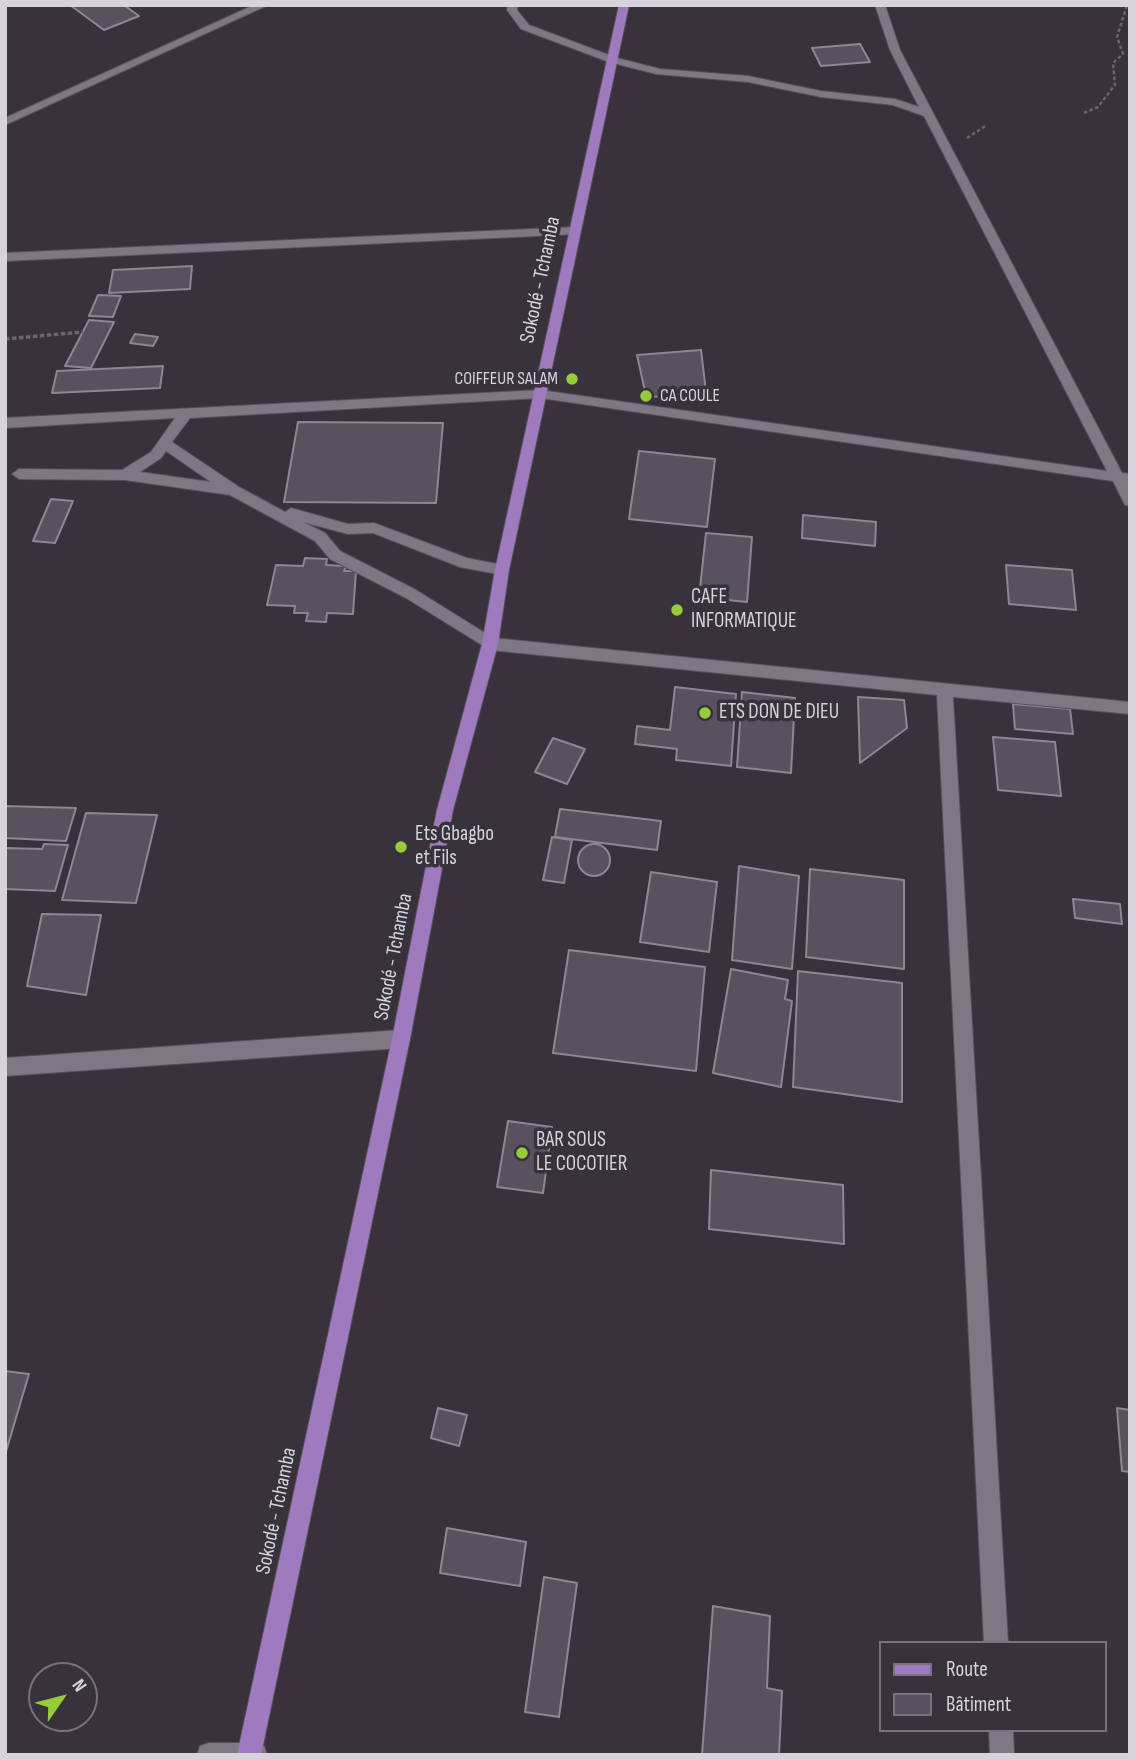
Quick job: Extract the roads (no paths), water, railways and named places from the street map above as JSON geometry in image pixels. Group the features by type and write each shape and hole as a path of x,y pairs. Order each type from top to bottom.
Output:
{"main road":[{"name":"Sokodé - Tchamba","path":"251,1754 401,1039 445,810 490,644 502,570 624,5"}],"street":[{"path":"5,122 263,5"},
{"path":"513,5 512,10 525,27 613,60 660,72 748,79 821,94 895,102 929,114"},
{"path":"880,5 890,40 1125,478 1130,501"},
{"path":"5,257 575,231"},
{"path":"5,423 540,394 1125,478"},
{"path":"125,475 156,455 186,413"},
{"path":"164,443 234,491 320,537 335,555 411,594 490,644 1130,708"},
{"path":"19,474 125,475 234,491 297,516 348,529 374,528 465,563 502,570"},
{"path":"945,690 996,1641"},
{"path":"5,1067 401,1039"},
{"path":"1001,1732 1002,1755"},
{"path":"209,1755 251,1754"}],"place":[{"name":"COIFFEUR SALAM","path":"572,379"},
{"name":"CA COULE","path":"646,396"},
{"name":"CAFE INFORMATIQUE","path":"677,610"},
{"name":"ETS DON DE DIEU","path":"705,713"},
{"name":"Ets Gbagbo et Fils","path":"401,847"},
{"name":"BAR SOUS LE COCOTIER","path":"522,1153"}]}
